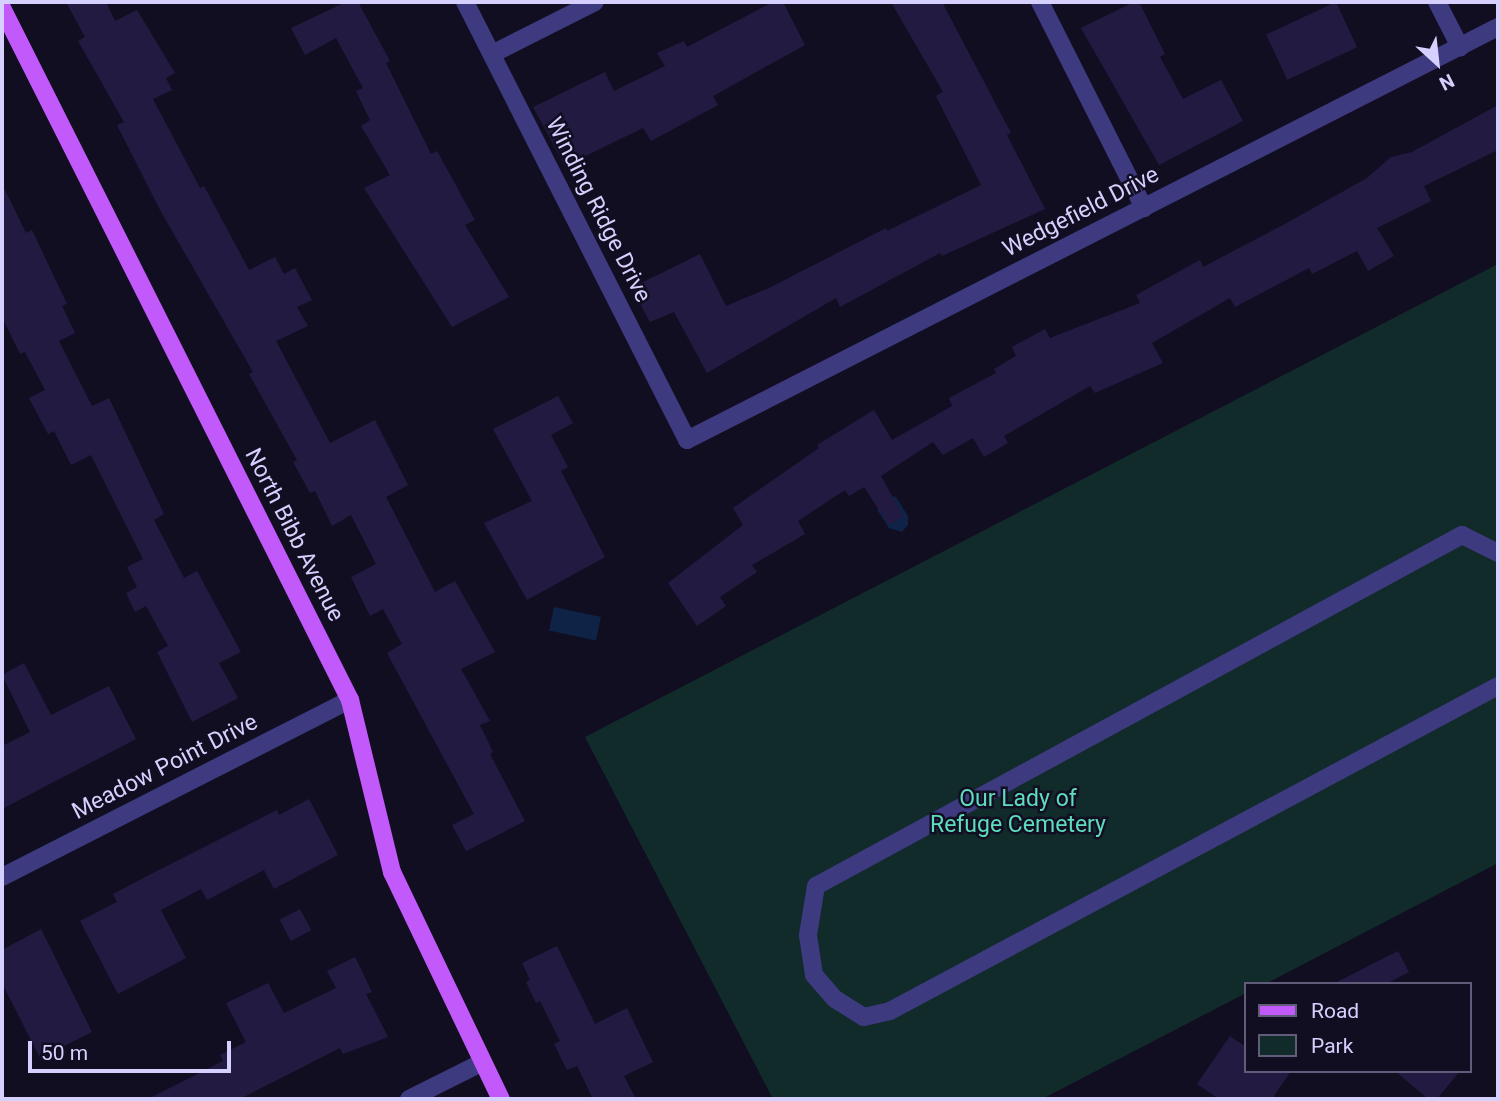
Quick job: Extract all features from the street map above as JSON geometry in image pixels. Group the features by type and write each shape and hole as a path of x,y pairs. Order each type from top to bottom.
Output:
{"main road":[{"name":"North Bibb Avenue","path":"2,8 350,700 392,872 481,1063 501,1099"}],"street":[{"name":"Winding Ridge Drive","path":"465,2 687,440"},
{"path":"492,54 595,2"},
{"path":"1040,2 1144,208"},
{"path":"1437,2 1460,47"},
{"name":"Wedgefield Drive","path":"687,440 1498,27"},
{"path":"1498,553 1462,536 816,886 808,935 814,975 835,999 864,1017 890,1011 1498,686"},
{"name":"Meadow Point Drive","path":"2,877 350,700"},
{"path":"409,1099 481,1063"}],"green space":[{"name":"Our Lady of Refuge Cemetery","path":"1498,264 1498,863 1269,982 1244,982 1244,994 1042,1099 773,1099 585,737"}],"water":[{"path":"889,495 896,497 908,516 908,525 902,532 889,528 878,511 877,504"},
{"path":"554,607 601,617 596,640 549,630"}],"building":[{"path":"66,2 106,2 115,21 137,10 175,73 166,78 172,90 153,99 200,188 204,186 249,270 275,257 284,274 295,268 312,300 297,307 308,326 276,341 330,443 375,420 408,485 386,497 435,592 455,581 495,652 461,669 490,721 480,725 493,752 490,754 525,821 466,851 452,825 474,814 387,653 402,644 383,609 370,616 351,577 376,564 351,515 332,526 315,491 310,493 293,462 297,460 249,374 253,372 160,210 117,125 124,122 78,41 85,37"},
{"path":"346,2 358,2 390,61 386,63 431,154 437,151 475,220 465,225 509,297 452,327 364,188 390,175 361,126 370,120 356,91 363,88 336,38 305,55 291,28"},
{"path":"773,2 783,2 805,45 713,96 718,105 651,141 643,128 565,166 533,107 605,72 614,91 665,66 657,53 684,41 687,47"},
{"path":"891,2 942,2 1011,133 1007,135 1045,209 942,256 940,253 840,307 836,298 707,373 674,312 650,322 631,288 700,254 726,306 769,288 886,228 887,231 981,185 936,96 943,92"},
{"path":"1139,2 1165,54 1160,57 1183,99 1221,80 1243,121 1159,165 1081,28"},
{"path":"1336,2 1357,47 1287,80 1266,35"},
{"path":"1498,105 1498,150 1424,186 1431,201 1377,228 1394,256 1368,271 1357,251 1312,274 1309,268 1235,307 1230,298 1152,343 1163,363 1095,393 1090,386 1004,436 1008,443 984,457 973,438 943,455 933,442 881,476 903,516 889,525 864,487 849,496 845,490 798,521 805,534 752,565 757,572 720,597 726,606 697,626 668,583 743,525 733,508 819,448 817,445 874,410 892,440 952,406 949,398 996,373 994,369 1016,356 1012,347 1045,329 1050,338 1140,303 1136,295 1200,260 1203,267 1285,224 1367,178 1391,157 1412,152"},
{"path":"2,184 26,233 32,230 67,304 62,306 75,333 59,341 92,406 109,398 164,514 154,520 184,578 197,571 241,652 219,663 238,698 192,722 157,652 168,646 146,606 135,612 126,593 137,587 127,567 143,559 91,455 71,465 54,431 48,434 29,398 45,390 25,352 20,354 2,317"},
{"path":"558,396 573,423 551,435 568,467 561,471 605,557 527,600 484,523 532,501 493,429"},
{"path":"24,663 51,715 109,686 136,739 2,809 2,746 30,732 2,675"},
{"path":"309,799 338,855 274,889 264,870 207,900 201,889 161,910 186,958 118,994 80,921 117,902 113,894 277,810 279,815"},
{"path":"300,909 311,930 291,941 280,920"},
{"path":"41,929 92,1032 40,1058 2,983 2,950"},
{"path":"557,946 595,1024 627,1008 653,1062 624,1076 636,1099 593,1099 577,1066 567,1070 554,1044 560,1041 540,1001 536,1003 526,982 530,980 522,963"},
{"path":"1398,951 1409,972 1390,982 1337,982"},
{"path":"355,957 372,992 366,994 388,1037 343,1054 340,1048 240,1099 148,1099 223,1061 220,1055 246,1042 226,1003 268,983 284,1013 336,988 327,971"},
{"path":"1230,1036 1244,1046 1244,1073 1290,1073 1272,1099 1219,1099 1197,1084"},
{"path":"1397,1073 1458,1073 1437,1099 1428,1099"}]}
